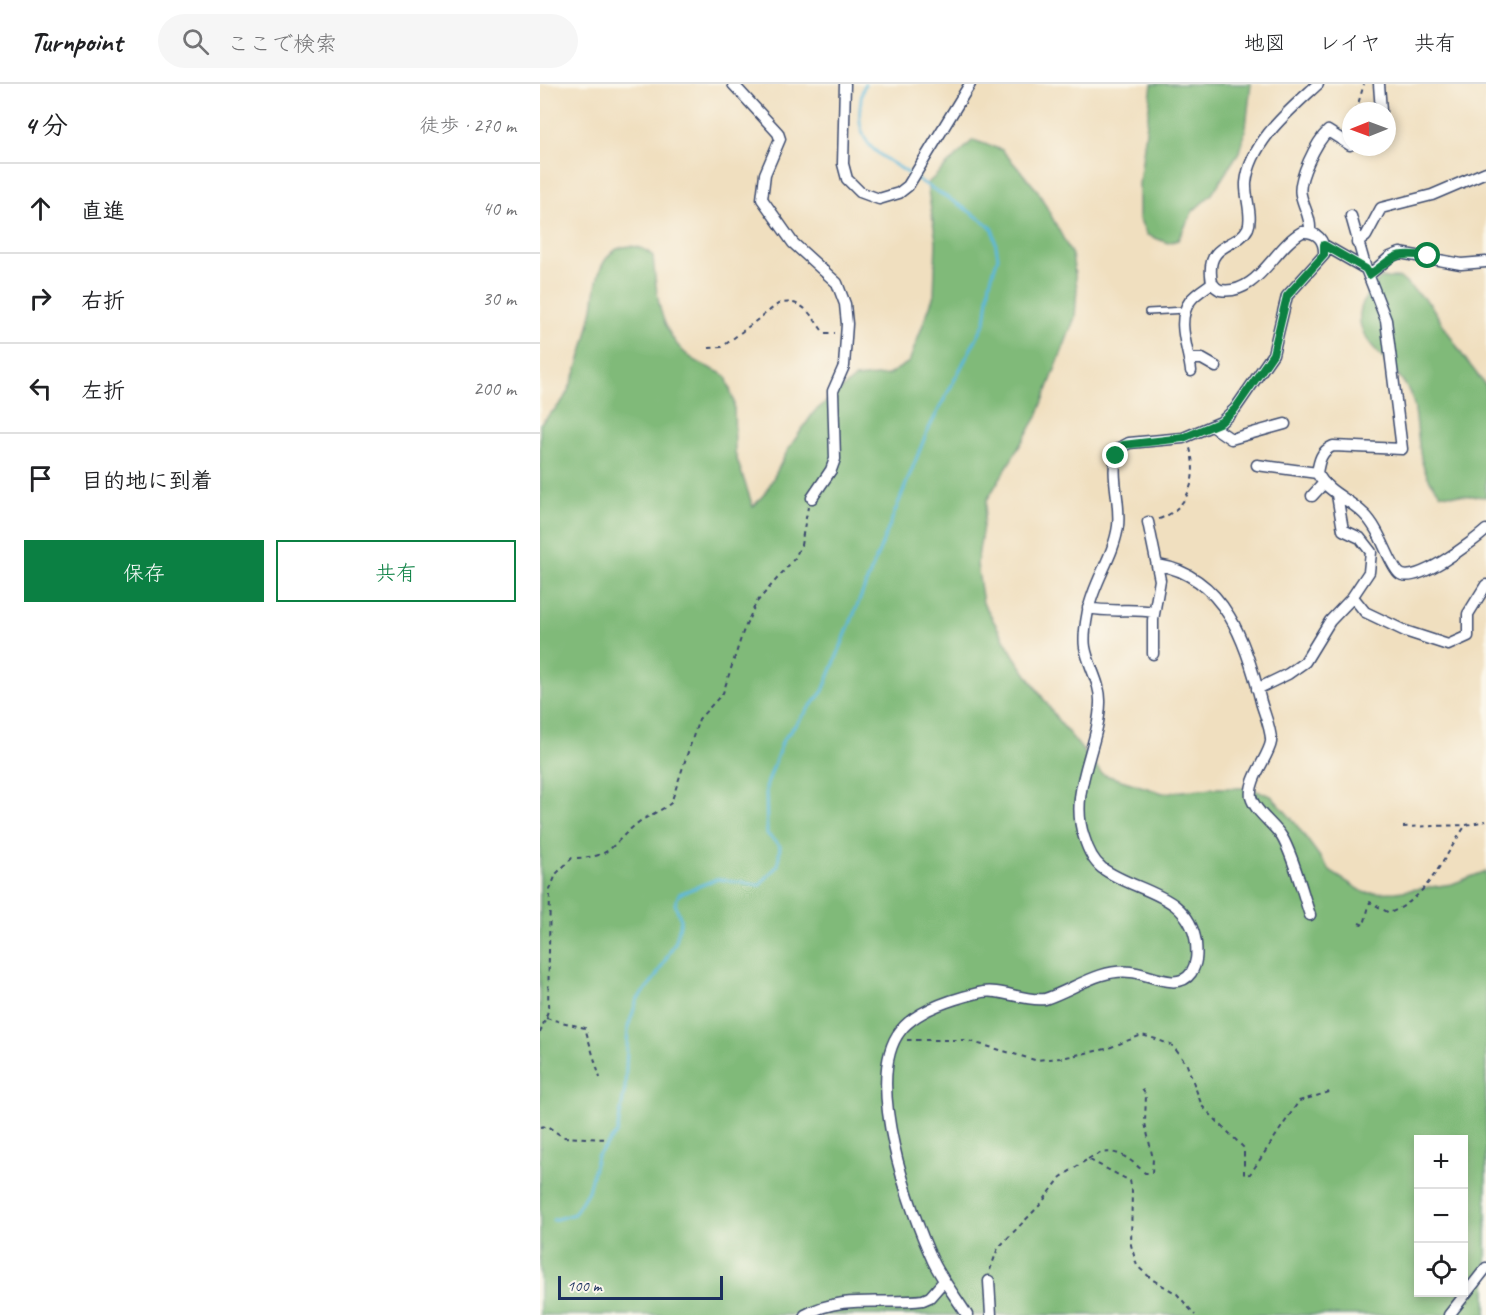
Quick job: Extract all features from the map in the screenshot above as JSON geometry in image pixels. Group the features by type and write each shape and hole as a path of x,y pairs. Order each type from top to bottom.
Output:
{"street":[{"path":"733,84 778,133 780,139 765,174 762,199 794,243 837,283 845,304 847,329 844,366 833,391 835,459 831,470 812,498"},
{"path":"844,84 843,164 847,178 860,192 879,199 899,193 908,186 970,84"},
{"path":"1318,84 1266,136 1254,156 1245,187 1249,226 1245,233 1222,246 1215,255 1211,266 1212,283 1220,290 1238,290 1249,284 1298,234 1310,232 1318,236 1324,245 1367,272"},
{"path":"1379,84 1380,102"},
{"path":"1310,232 1310,217 1300,194 1302,179 1310,160 1328,131 1342,140"},
{"path":"1358,243 1366,236 1375,214 1381,208 1432,195 1486,172"},
{"path":"1351,216 1367,272 1386,320 1402,449 1333,446 1326,449 1320,458 1317,473 1323,484 1366,515 1386,545 1398,571 1404,576 1414,576 1427,570 1474,542 1486,530"},
{"path":"967,1315 944,1281 920,1227 889,1126 886,1077 894,1041 911,1019 981,992 1035,1000 1051,997 1117,971 1131,972 1165,981 1180,980 1192,972 1198,958 1195,936 1186,917 1175,904 1161,895 1101,867 1083,835 1079,816 1080,795 1100,705 1097,683 1085,648 1088,608 1117,535 1119,512 1114,479 1118,449 1129,443 1186,437 1212,426 1235,409 1273,354 1287,296 1324,255 1324,245"},
{"path":"1367,272 1400,253 1461,264 1486,262"},
{"path":"1191,371 1185,339 1186,310 1190,301 1212,283"},
{"path":"1190,359 1202,359 1216,367"},
{"path":"1212,426 1232,439 1285,424"},
{"path":"1257,465 1317,473"},
{"path":"1312,496 1323,484"},
{"path":"1257,689 1300,668 1330,621 1353,597 1369,572 1371,552 1360,538 1343,530 1337,495"},
{"path":"1149,522 1160,580 1154,612 1153,654"},
{"path":"1158,565 1176,568 1194,577 1226,609 1243,640 1271,743 1252,785 1251,795 1256,807 1283,838 1310,915"},
{"path":"1353,597 1365,612 1405,631 1448,645 1468,636 1468,614 1486,585"},
{"path":"1088,608 1119,612 1141,610 1154,612"},
{"path":"1449,1315 1486,1268"},
{"path":"805,1315 842,1303 923,1300 930,1297 944,1281"},
{"path":"989,1281 991,1315"}],"lane":[{"path":"1149,312 1186,310"}],"path":[{"path":"1359,102 1364,84"},
{"path":"709,348 722,347 778,304 788,301 796,302 806,309 824,333 832,334 847,329"},
{"path":"1149,522 1172,514 1186,498 1193,476 1191,453 1186,437"},
{"path":"540,1033 546,1018 550,890 556,874 572,858 594,858 610,850 640,822 671,803 699,718 723,693 743,632 756,603 795,558 801,545 812,498"},
{"path":"1403,827 1466,825 1486,821"},
{"path":"1359,923 1364,925 1370,902 1389,913 1411,902 1430,882 1466,825"},
{"path":"546,1018 585,1028 600,1078"},
{"path":"894,1041 965,1040 1035,1060 1061,1058 1106,1049 1142,1035 1156,1039 1173,1047 1188,1065 1202,1106 1244,1148 1244,1175 1250,1174 1299,1101 1333,1091"},
{"path":"989,1281 998,1248 1040,1205 1061,1178 1088,1158 1104,1151 1119,1152 1130,1157 1145,1173 1152,1173 1154,1167 1146,1122 1146,1095 1140,1086"},
{"path":"540,1127 547,1126 563,1137 608,1139"},
{"path":"1088,1158 1130,1181 1133,1203 1131,1245 1137,1266 1153,1280 1177,1294 1195,1315"}],"green space":[{"path":"1152,84 1251,84 1246,127 1239,152 1212,194 1193,211 1178,240 1168,243 1147,235 1139,218 1139,184"},
{"path":"973,140 1002,150 1038,191 1072,255 1077,288 1075,317 1037,417 987,500 977,564 983,603 1014,656 1058,720 1102,774 1163,793 1213,788 1248,788 1271,796 1292,819 1331,872 1365,893 1396,892 1452,884 1486,871 1486,1315 540,1315 540,424 563,400 578,367 593,308 598,276 603,264 611,253 622,247 642,249 653,256 660,308 676,343 694,360 726,376 734,402 735,453 753,507 766,492 789,448 814,412 855,378 888,375 909,362 934,295 936,241 927,184"},
{"path":"1381,278 1400,278 1430,304 1463,356 1486,386 1486,497 1441,494 1426,474 1420,452 1414,405 1407,388 1396,372 1371,345 1363,331 1360,316 1365,298"}],"waterway":[{"path":"865,84 860,108 862,133 867,142 882,156 911,175"},
{"path":"553,1220 574,1214 588,1191 597,1156 617,1133 625,1088 628,1027 637,1000 655,978 676,941 681,920 675,904 679,894 717,879 760,885 778,865 780,846 767,834 766,787 783,740 823,691 927,432 985,322 990,282 998,257 993,229 965,208 917,179"}],"route":[{"path":"1116,456 1118,449 1129,443 1183,438 1204,430 1221,422 1235,409 1273,354 1287,296 1324,255 1324,245 1332,248 1359,268 1366,269 1369,275 1390,257 1400,253 1428,256"}]}
